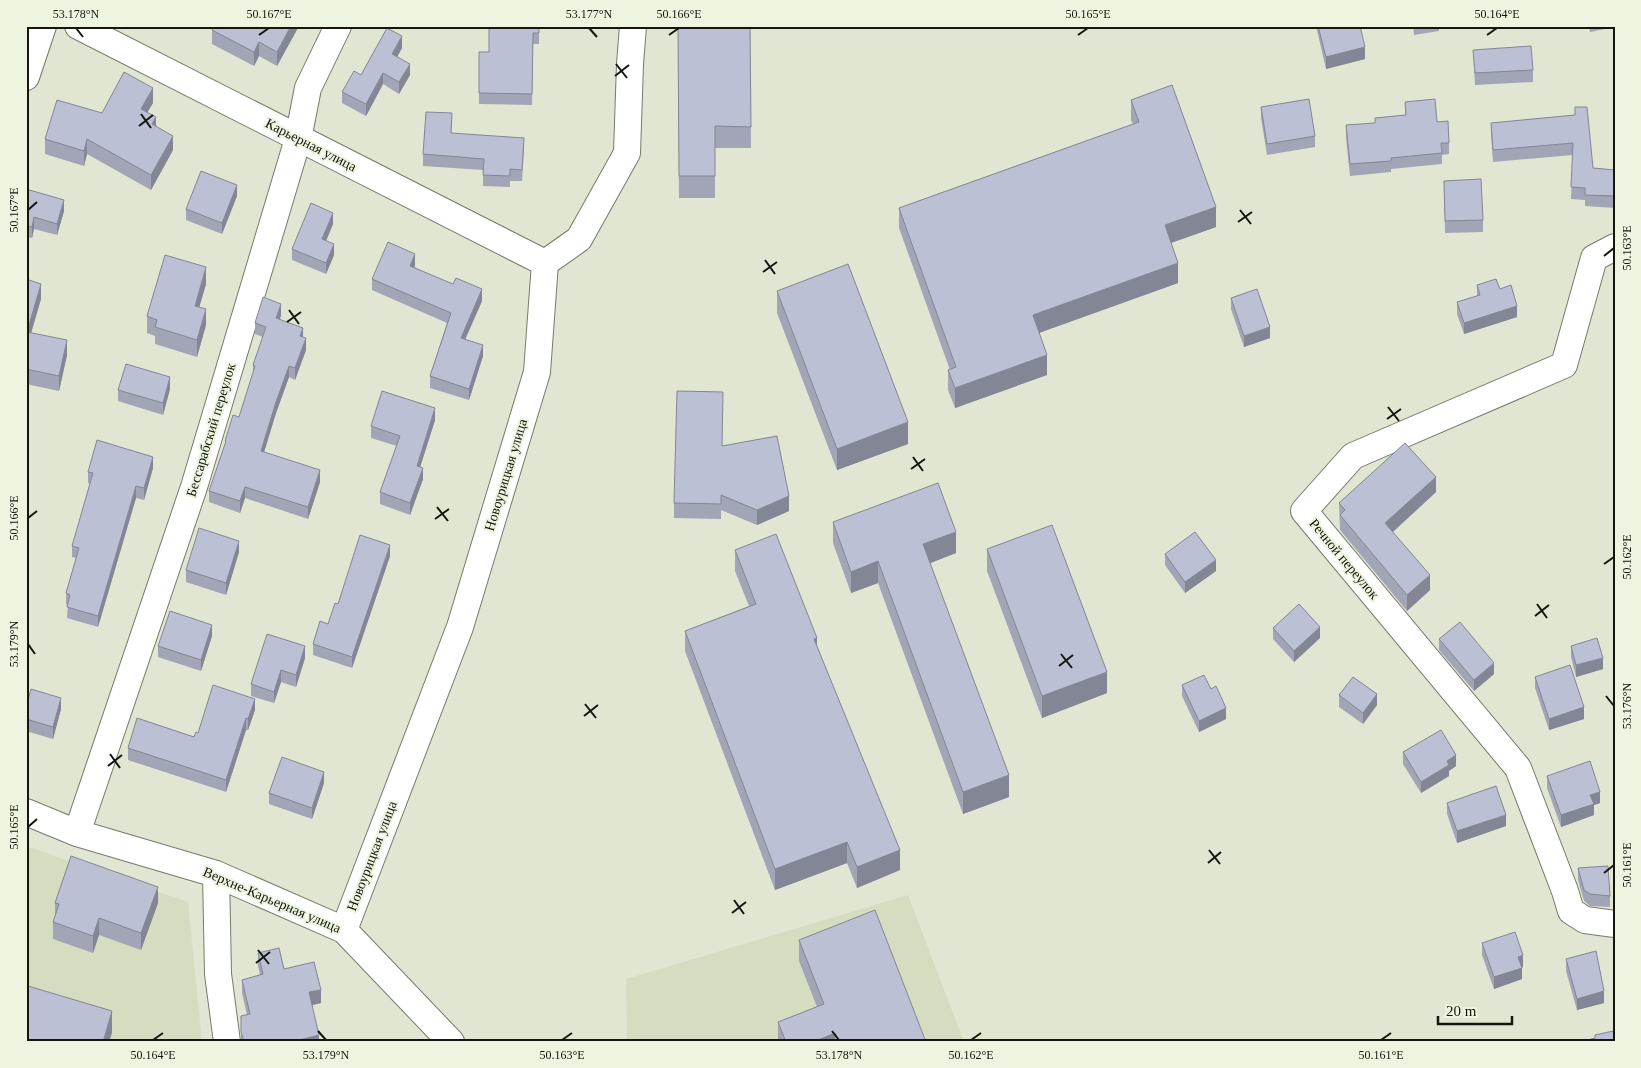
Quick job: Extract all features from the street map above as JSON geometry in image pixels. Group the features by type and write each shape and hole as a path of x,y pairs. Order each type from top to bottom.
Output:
{"street":[{"path":"26,77 43,26"},
{"name":"Карьерная улица","path":"78,26 545,263"},
{"name":"Бессарабский переулок","path":"77,833 194,487 298,138 308,88 338,26"},
{"path":"545,263 579,239 627,153 633,26"},
{"name":"Речной переулок","path":"1615,247 1594,258 1564,365 1353,456 1304,511 1518,768 1571,911 1585,920 1615,924"},
{"name":"Новоурицкая улица","path":"344,930 460,627 538,372 545,263"},
{"name":"Верхне-Карьерная улица","path":"26,812 77,833 216,874 344,930 451,1042"},
{"path":"216,874 218,974 227,1042"}],"shaded area":[{"path":"26,846 188,902 202,1042 26,1042"},
{"path":"908,895 964,1042 627,1042 626,979"}],"building":[{"path":"214,26 291,26 277,52 259,42 254,52 212,30"},
{"path":"489,26 539,26 539,33 533,33 532,94 479,93 479,52 489,52"},
{"path":"678,26 750,26 751,127 715,126 715,176 679,176"},
{"path":"1318,26 1360,26 1365,47 1326,57"},
{"path":"387,28 402,36 392,54 410,64 399,82 383,73 366,104 342,92 354,71 361,75"},
{"path":"1531,46 1533,70 1475,73 1473,50"},
{"path":"124,72 153,88 141,109 156,117 152,124 173,136 151,175 87,139 84,151 45,139 57,100 102,113"},
{"path":"1172,85 1216,207 1165,225 1178,263 1033,315 1047,355 955,388 948,370 956,367 899,208 1139,122 1131,100"},
{"path":"1309,99 1315,136 1267,144 1261,107"},
{"path":"1435,99 1437,122 1448,121 1449,143 1441,143 1442,153 1391,158 1391,161 1350,164 1346,125 1375,123 1375,118 1406,115 1405,102"},
{"path":"1575,107 1587,107 1593,168 1615,170 1615,196 1585,195 1585,188 1571,187 1573,143 1493,150 1491,123 1575,115"},
{"path":"426,112 452,113 451,133 524,138 522,170 510,169 510,176 483,175 484,159 423,154"},
{"path":"201,171 237,185 222,223 186,209"},
{"path":"1481,179 1483,220 1445,221 1444,181"},
{"path":"26,189 64,200 57,224 34,217 32,227 26,226"},
{"path":"311,203 333,213 322,239 334,244 326,263 292,249"},
{"path":"388,242 415,254 410,266 453,284 456,278 482,289 461,338 483,345 469,389 430,376 451,313 372,279"},
{"path":"165,255 206,267 195,306 206,309 197,340 155,327 157,320 147,316"},
{"path":"848,264 908,422 837,449 777,291"},
{"path":"26,279 41,284 27,332 67,340 59,376 26,369"},
{"path":"1496,279 1500,289 1511,285 1517,306 1464,323 1457,302 1480,295 1477,285"},
{"path":"1257,289 1270,327 1244,336 1231,298"},
{"path":"263,297 281,304 276,318 303,328 300,336 306,338 295,368 289,366 261,451 320,470 308,507 245,487 240,501 209,491 233,415 239,417 255,366 253,365 266,327 255,323"},
{"path":"126,364 170,377 163,403 118,390"},
{"path":"382,391 435,408 417,466 423,468 410,503 380,492 400,436 371,426"},
{"path":"677,391 723,392 722,446 777,436 789,496 757,510 721,495 721,504 674,503"},
{"path":"97,440 153,457 144,488 136,486 98,616 67,607 70,595 66,593 79,548 72,546 93,473 88,472"},
{"path":"1405,443 1436,477 1385,523 1430,575 1407,595 1340,515 1345,510 1339,503"},
{"path":"938,483 956,532 923,544 1009,775 963,792 878,561 851,572 833,522"},
{"path":"1052,525 1107,672 1042,696 987,549"},
{"path":"199,528 239,541 226,583 186,570"},
{"path":"1195,532 1216,560 1185,582 1165,554"},
{"path":"776,534 817,638 814,639 900,850 857,867 847,842 775,869 685,631 756,604 735,550"},
{"path":"360,535 390,545 352,657 313,644 320,621 328,624 335,603 338,604"},
{"path":"1299,604 1320,627 1294,651 1273,628"},
{"path":"170,611 212,625 201,660 158,646"},
{"path":"1460,622 1494,663 1474,680 1439,639"},
{"path":"267,634 305,646 296,675 281,670 274,692 251,684"},
{"path":"1597,638 1603,658 1576,665 1571,646"},
{"path":"1570,665 1584,707 1549,719 1535,677"},
{"path":"1204,675 1211,689 1216,686 1226,708 1199,721 1182,685"},
{"path":"1353,677 1377,694 1363,713 1339,695"},
{"path":"213,685 255,699 248,719 246,718 226,780 128,748 137,718 194,737 196,732 198,733"},
{"path":"31,689 61,698 53,727 26,719 26,707"},
{"path":"1441,730 1456,755 1447,761 1449,765 1421,782 1403,752"},
{"path":"282,757 324,772 312,808 269,793"},
{"path":"1590,761 1600,792 1590,795 1594,804 1561,815 1547,776"},
{"path":"1496,786 1506,815 1457,831 1447,803"},
{"path":"71,856 158,887 141,933 99,918 93,936 53,922 59,904 55,903"},
{"path":"1608,866 1610,896 1590,894 1584,890 1578,868"},
{"path":"875,910 926,1042 839,1042 835,1033 813,1042 786,1042 778,1022 824,1004 799,940"},
{"path":"1515,932 1523,955 1518,957 1522,968 1494,977 1482,943"},
{"path":"279,948 284,969 314,962 321,990 309,992 319,1035 291,1042 244,1042 241,1032 241,1016 250,1014 242,980 263,974 258,953"},
{"path":"1596,951 1604,991 1577,999 1566,959"},
{"path":"28,986 112,1011 103,1042 26,1042 26,994"},
{"path":"1613,1031 1615,1042 1580,1042 1595,1038 1595,1035"}]}
